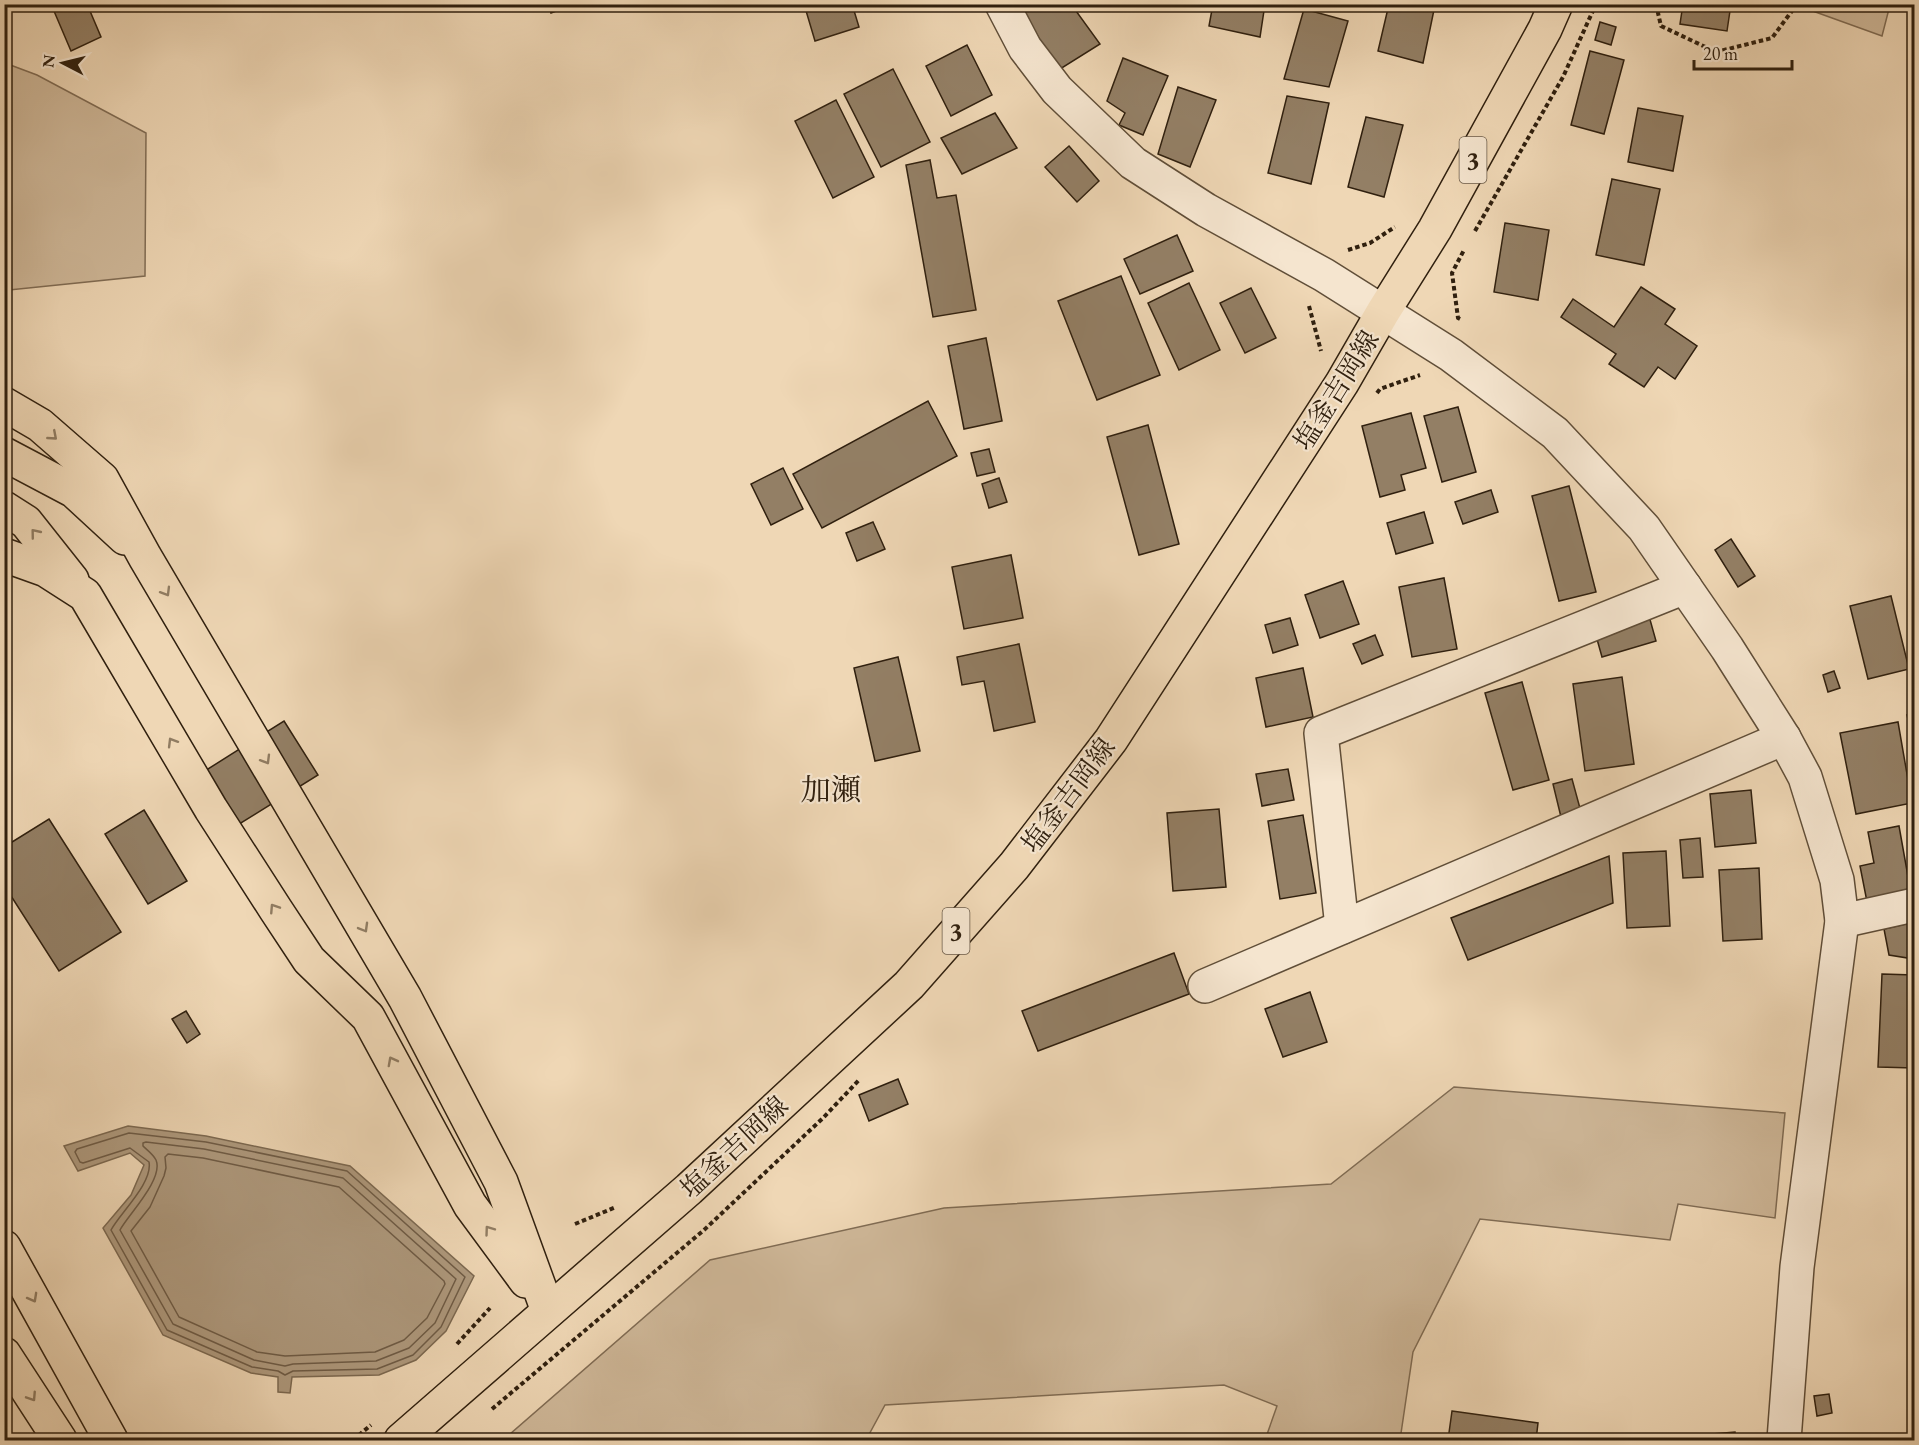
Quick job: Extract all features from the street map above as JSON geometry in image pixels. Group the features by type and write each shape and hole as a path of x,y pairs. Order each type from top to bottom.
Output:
{"main road":[{"name":"塩釜吉岡線","path":"401,1440 690,1189 909,986 1014,866 1111,740 1336,393 1435,229 1545,29 1556,4"},
{"path":"4,404 40,425 102,479 145,557 405,998 501,1182 548,1311"},
{"path":"4,454 74,491 145,557"},
{"path":"4,508 26,522 85,595 212,809 276,910 309,960 369,1017 470,1205 548,1311"},
{"path":"4,555 46,570 85,595"},
{"path":"4,1247 111,1440"},
{"path":"4,1354 60,1440"}],"street":[{"path":"1002,4 1025,48 1057,90 1133,164 1206,210 1324,275 1451,355 1555,433 1644,528 1727,648 1784,738 1805,777 1837,880 1842,921 1797,1267 1784,1440"},
{"path":"1342,927 1321,733 1684,587"},
{"path":"1205,986 1784,738"},
{"path":"1842,921 1914,905"}],"path":[{"path":"1472,237 1563,77 1596,4"},
{"path":"1660,4 1658,13 1661,27 1716,52 1772,38 1797,4"},
{"path":"1339,249 1346,250 1370,243 1394,227 1400,219"},
{"path":"1463,322 1458,318 1452,273 1466,247"},
{"path":"1312,300 1309,306 1322,350 1318,357"},
{"path":"1375,396 1380,389 1422,374 1428,378"},
{"path":"575,1224 621,1204"},
{"path":"482,1316 490,1308"}],"shaded area":[{"path":"1796,5 1890,5 1882,36"},
{"path":"5,63 37,75 146,133 145,276 9,290 5,288"},
{"path":"1454,1087 1785,1113 1775,1218 1678,1204 1670,1240 1480,1219 1413,1352 1400,1440 1265,1440 1277,1406 1224,1385 885,1405 866,1440 503,1440 710,1260 944,1208 1331,1184"}],"water":[{"path":"128,1126 206,1136 350,1166 474,1276 446,1331 416,1360 379,1375 292,1377 290,1393 278,1392 278,1377 251,1373 163,1335 103,1228 131,1195 144,1165 130,1153 78,1171 64,1146"}],"building":[{"path":"51,4 87,4 101,37 71,51"},
{"path":"548,4 575,4 551,13"},
{"path":"804,4 852,4 859,27 815,41"},
{"path":"1020,4 1071,4 1100,44 1057,71"},
{"path":"1213,4 1265,4 1260,37 1209,26"},
{"path":"1389,4 1435,5 1423,63 1378,51"},
{"path":"1683,4 1731,4 1727,31 1680,24"},
{"path":"1304,9 1348,21 1329,87 1284,79"},
{"path":"1600,22 1616,27 1611,45 1595,40"},
{"path":"967,45 992,95 951,116 926,66"},
{"path":"1590,51 1624,60 1604,134 1571,125"},
{"path":"1123,58 1168,76 1143,135 1119,125 1125,113 1107,101"},
{"path":"893,69 930,142 881,167 844,94"},
{"path":"1178,87 1216,100 1190,167 1158,154"},
{"path":"1287,96 1329,103 1311,184 1268,173"},
{"path":"836,100 874,177 833,198 795,121"},
{"path":"1638,108 1683,116 1673,171 1628,162"},
{"path":"995,113 1017,148 962,174 941,138"},
{"path":"1366,117 1403,125 1384,197 1348,187"},
{"path":"1069,146 1099,181 1077,202 1045,167"},
{"path":"930,160 937,198 956,195 976,310 933,317 906,165"},
{"path":"1612,179 1660,189 1644,265 1596,255"},
{"path":"1505,223 1549,230 1538,300 1494,292"},
{"path":"1177,235 1193,271 1140,294 1124,259"},
{"path":"1121,276 1160,375 1097,400 1058,301"},
{"path":"1189,283 1220,350 1179,370 1148,303"},
{"path":"1641,287 1675,309 1665,324 1697,346 1675,379 1658,367 1644,387 1609,364 1616,354 1561,317 1573,299 1614,327"},
{"path":"1251,288 1276,338 1245,353 1220,303"},
{"path":"986,338 1002,421 964,429 948,346"},
{"path":"928,401 957,456 822,528 793,474"},
{"path":"1458,407 1476,472 1442,482 1424,416"},
{"path":"1411,413 1426,468 1401,475 1405,490 1380,497 1362,426"},
{"path":"1148,425 1179,544 1139,555 1107,437"},
{"path":"989,449 995,472 977,476 971,453"},
{"path":"783,468 803,509 771,525 751,484"},
{"path":"999,478 1007,502 989,508 982,484"},
{"path":"1569,486 1596,592 1559,601 1532,496"},
{"path":"1491,490 1498,512 1463,524 1455,502"},
{"path":"1424,512 1433,543 1396,554 1387,523"},
{"path":"873,522 885,549 857,561 846,533"},
{"path":"1731,539 1755,576 1738,587 1715,550"},
{"path":"1011,555 1023,618 964,629 952,567"},
{"path":"1444,578 1457,649 1412,657 1399,587"},
{"path":"1343,581 1359,624 1320,638 1305,595"},
{"path":"1891,596 1909,669 1868,679 1850,606"},
{"path":"1649,616 1656,641 1602,657 1595,632"},
{"path":"1290,618 1298,645 1273,653 1265,625"},
{"path":"1375,635 1383,655 1362,664 1353,644"},
{"path":"1019,644 1035,722 994,731 984,681 962,685 957,657"},
{"path":"898,657 920,751 875,761 854,668"},
{"path":"1303,668 1313,717 1266,727 1256,678"},
{"path":"1834,671 1840,688 1828,692 1823,675"},
{"path":"1622,677 1634,764 1585,771 1573,684"},
{"path":"1522,682 1549,780 1513,790 1485,693"},
{"path":"1914,714 1914,741 1913,742 1907,715"},
{"path":"284,721 318,775 215,839 181,786"},
{"path":"1898,722 1912,803 1856,814 1840,733"},
{"path":"1288,769 1294,800 1262,806 1256,774"},
{"path":"1572,779 1581,812 1561,817 1553,784"},
{"path":"1751,790 1756,843 1715,847 1710,794"},
{"path":"1219,809 1226,887 1173,891 1167,813"},
{"path":"144,810 187,881 148,904 105,834"},
{"path":"1303,815 1316,893 1280,899 1268,821"},
{"path":"49,819 121,932 59,971 4,885 4,847"},
{"path":"1899,826 1912,899 1868,907 1860,866 1874,863 1868,832"},
{"path":"1700,838 1703,877 1683,878 1680,840"},
{"path":"1666,851 1670,926 1627,928 1623,853"},
{"path":"1609,856 1613,903 1468,960 1451,918"},
{"path":"1759,868 1762,939 1723,941 1719,870"},
{"path":"1914,922 1914,959 1889,955 1884,929"},
{"path":"1174,953 1189,994 1038,1051 1022,1011"},
{"path":"1882,974 1914,975 1914,1068 1878,1067"},
{"path":"1310,992 1327,1042 1283,1057 1265,1009"},
{"path":"186,1011 200,1034 187,1043 172,1019"},
{"path":"898,1079 908,1104 869,1121 859,1095"},
{"path":"1829,1394 1832,1413 1817,1416 1814,1396"},
{"path":"1452,1411 1538,1423 1536,1440 1448,1440"},
{"path":"1735,1432 1736,1440 1689,1440 1689,1436"}],"district":[{"name":"加瀬","path":"831,789"}]}
